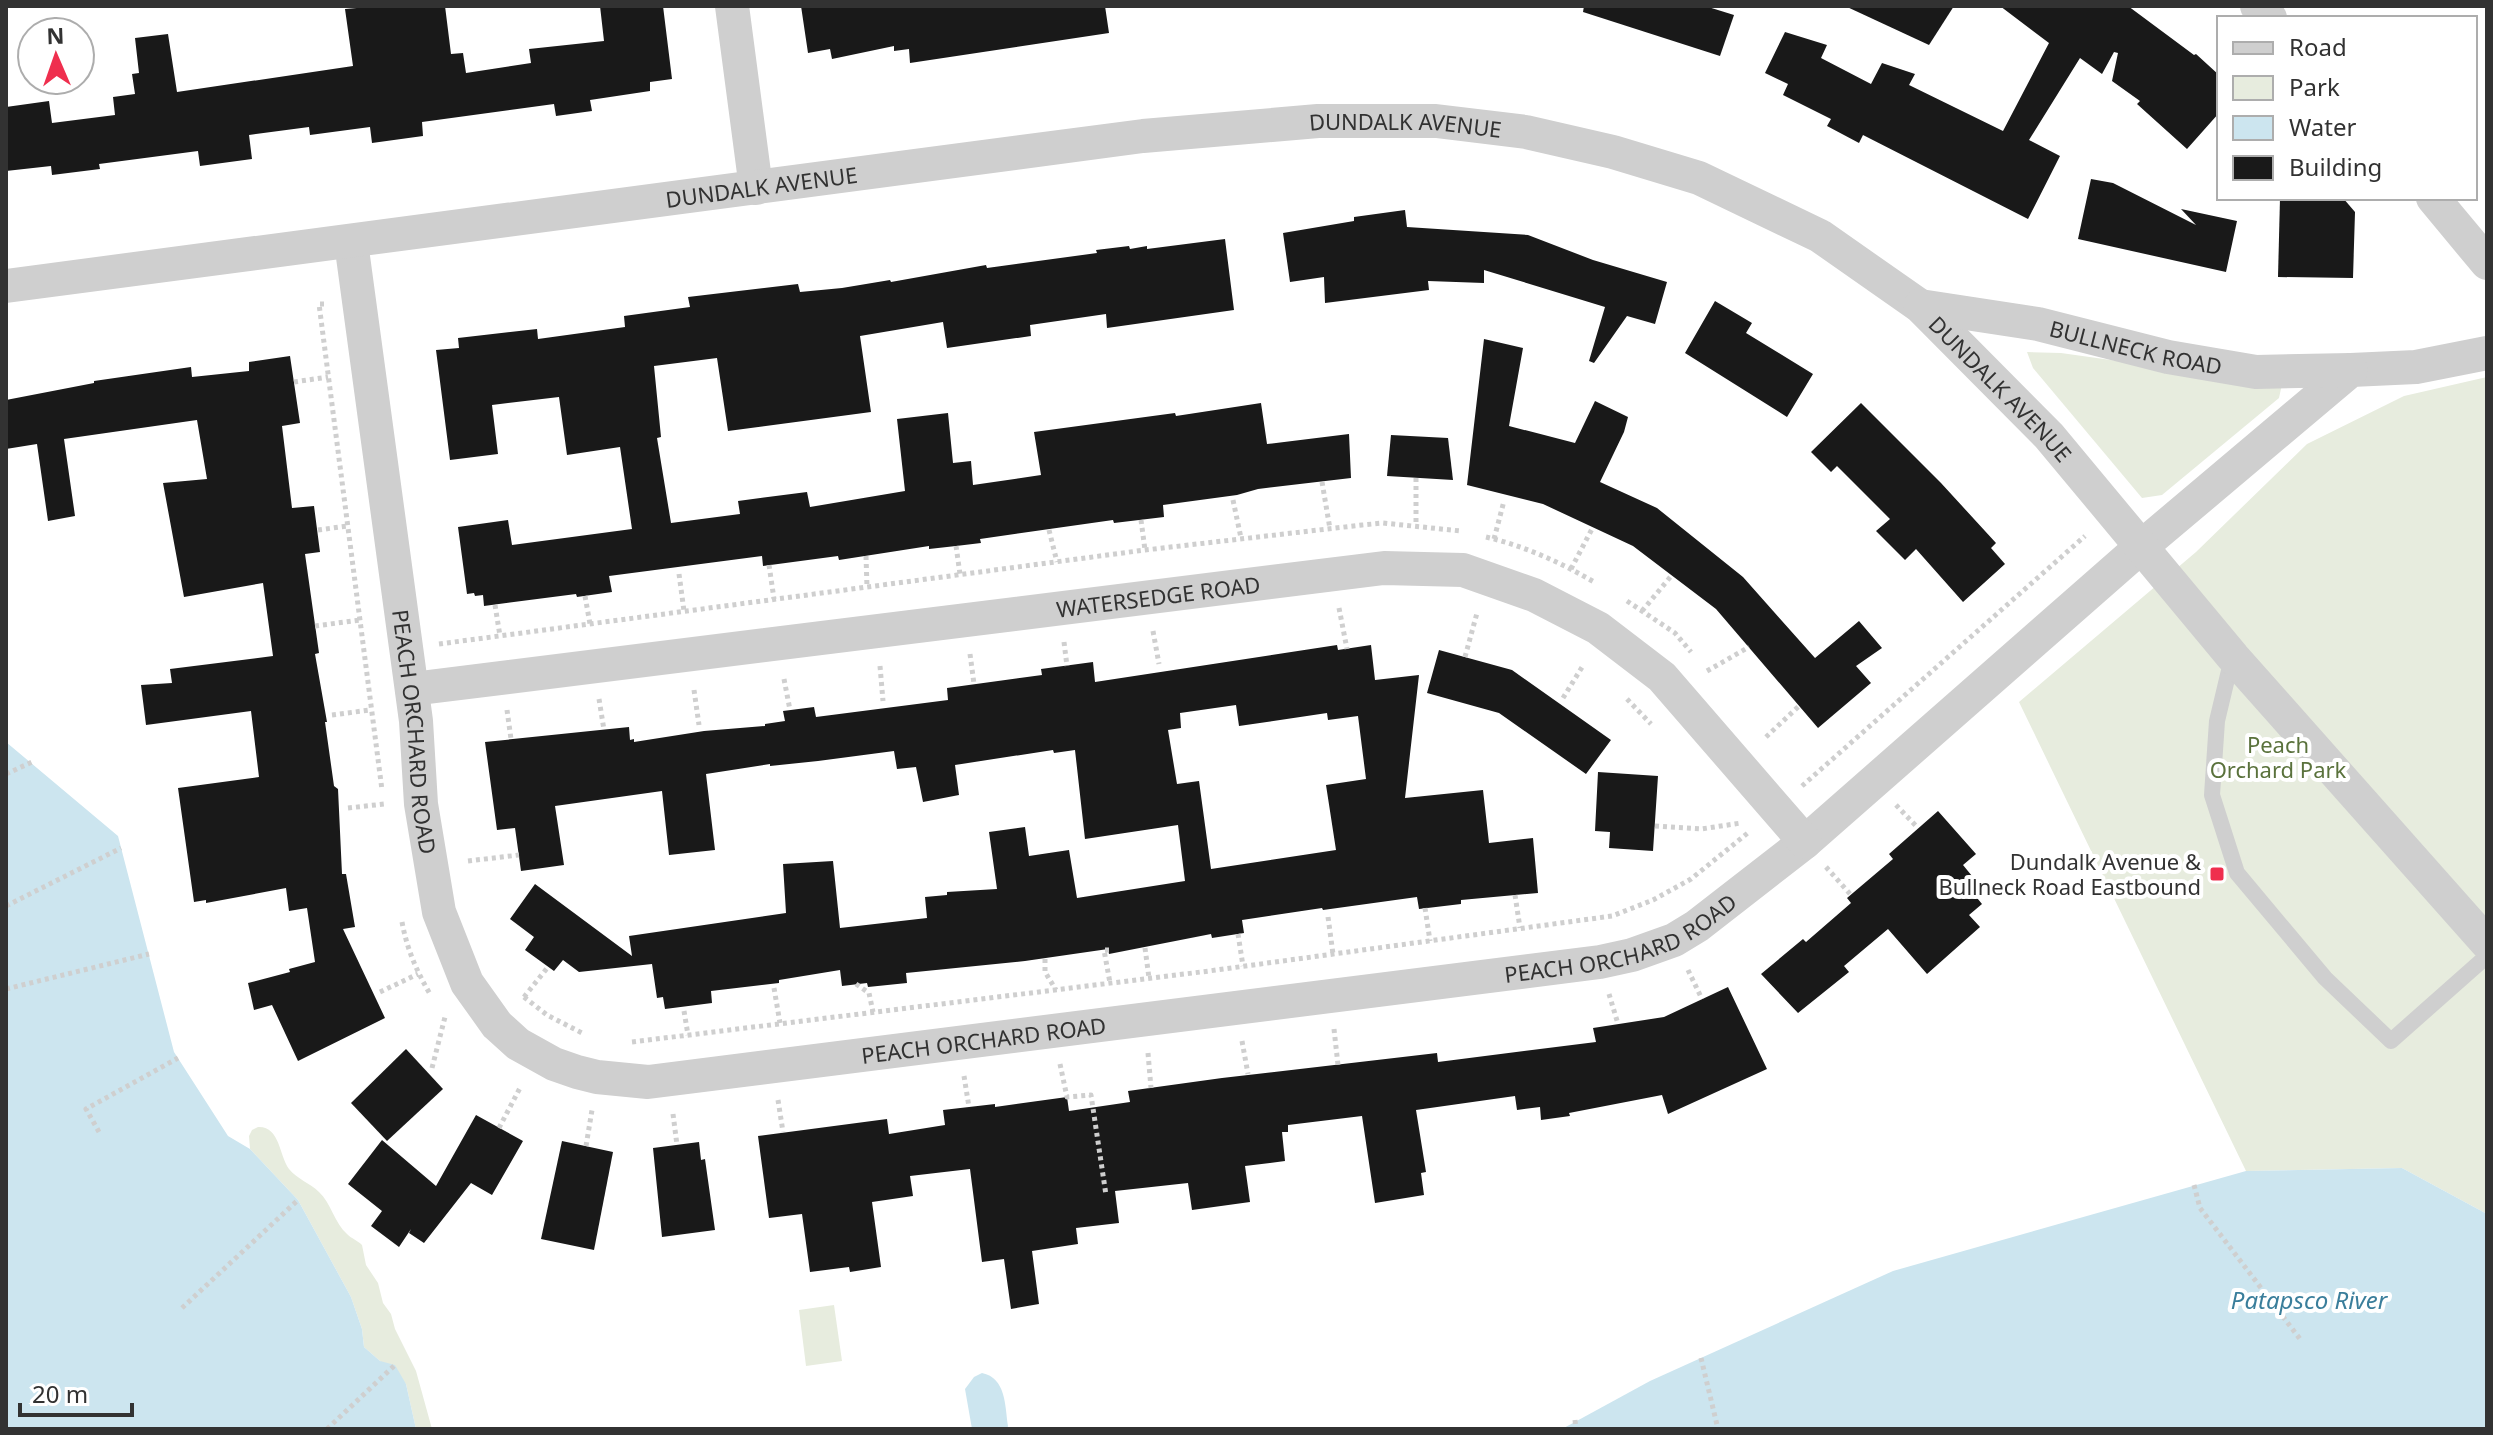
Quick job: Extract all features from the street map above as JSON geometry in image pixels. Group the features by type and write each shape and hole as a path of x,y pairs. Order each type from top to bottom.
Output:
{"street":[{"path":"732,6 756,188"},
{"name":"DUNDALK AVENUE","path":"6,286 1143,136 1318,121 1436,121 1526,132 1613,152 1699,178 1820,236 1920,306 2049,436 2233,657 2487,943"},
{"path":"2435,200 2487,263"},
{"name":"PEACH ORCHARD ROAD","path":"351,242 416,721 421,804 439,912 467,983 497,1025 518,1044 554,1064 597,1077 648,1082 1532,971 1632,955 1674,940 1697,926 1805,842 2141,547"},
{"name":"BULLNECK ROAD","path":"1920,306 2038,324 2168,357 2256,372 2416,367 2487,353"},
{"path":"2141,547 2351,370"},
{"name":"WATERSEDGE ROAD","path":"412,689 1384,568 1463,570 1554,604 1598,628 1662,677 1805,842"}],"lane":[{"path":"2233,657 2217,721 2212,795 2237,873 2325,978 2391,1041 2487,956"}],"path":[{"path":"294,382 328,377"},
{"path":"1416,478 1416,526"},
{"path":"1322,482 1330,529"},
{"path":"1233,500 1241,539"},
{"path":"1494,539 1504,501"},
{"path":"621,1043 1056,990 1612,916 1653,900 1691,879 1776,809 2112,512"},
{"path":"1141,520 1145,550"},
{"path":"318,530 347,526"},
{"path":"1571,569 1593,527"},
{"path":"1049,530 1057,562"},
{"path":"956,546 960,574"},
{"path":"866,556 867,587"},
{"path":"769,565 774,599"},
{"path":"679,574 684,611"},
{"path":"1642,611 1672,575"},
{"path":"585,596 590,624"},
{"path":"1347,649 1338,603 1349,601"},
{"path":"495,605 500,636"},
{"path":"1465,610 1479,613 1465,657"},
{"path":"315,626 360,620"},
{"path":"1152,626 1159,664"},
{"path":"1063,638 1067,666"},
{"path":"1707,671 1749,647"},
{"path":"969,649 974,684"},
{"path":"879,661 883,701"},
{"path":"1563,698 1581,662 1594,671"},
{"path":"790,710 783,674 795,672"},
{"path":"693,685 699,725"},
{"path":"1622,693 1652,725"},
{"path":"599,698 604,730"},
{"path":"1766,737 1799,706"},
{"path":"492,711 522,707"},
{"path":"507,709 511,739"},
{"path":"332,715 370,710"},
{"path":"6,774 32,762"},
{"path":"348,808 384,804"},
{"path":"1730,811 1749,832"},
{"path":"1655,826 1701,829 1740,822"},
{"path":"466,846 470,875"},
{"path":"6,906 121,848"},
{"path":"468,861 519,855"},
{"path":"1515,895 1520,928"},
{"path":"1425,908 1430,941"},
{"path":"1328,917 1333,954"},
{"path":"1238,934 1243,966"},
{"path":"1145,948 1149,978"},
{"path":"1109,950 1104,950 1110,983"},
{"path":"6,989 149,954"},
{"path":"1045,959 1045,972 1056,990"},
{"path":"548,967 521,994 547,1015 596,1037"},
{"path":"380,992 418,974"},
{"path":"856,984 869,993 873,1012"},
{"path":"774,988 780,1023"},
{"path":"684,1011 688,1035"},
{"path":"432,1068 445,1017"},
{"path":"1054,1032 1067,1097 1091,1095 1106,1195"},
{"path":"99,1132 86,1109 178,1058"},
{"path":"499,1128 521,1086"},
{"path":"2194,1185 2200,1208 2300,1339"},
{"path":"182,1308 298,1200"},
{"path":"1701,1358 1718,1429"},
{"path":"327,1429 395,1365"},
{"path":"1575,1420 1576,1429"}],"green space":[{"path":"2027,352 2061,353 2282,384 2279,398 2162,495 2142,498 2033,368"},
{"name":"Peach Orchard Park","path":"2487,377 2487,1214 2402,1168 2246,1171 2019,702 2196,552 2307,444 2404,396"},
{"path":"258,1127 271,1131 289,1169 319,1192 343,1230 362,1245 366,1265 378,1283 383,1303 416,1371 432,1429 416,1429 406,1384 364,1347 362,1329 351,1297 298,1200 250,1149 249,1136"},
{"path":"834,1305 842,1361 806,1366 799,1310"}],"water":[{"path":"6,742 118,836 174,1052 228,1136 250,1149 298,1200 351,1297 362,1329 364,1347 380,1361 395,1365 406,1384 416,1429 6,1429"},
{"name":"Patapsco River","path":"2402,1168 2487,1214 2487,1429 1562,1429 1650,1381 1893,1271 2246,1171"},
{"path":"982,1373 996,1380 1000,1386 1005,1401 1007,1429 972,1429 965,1389 974,1377"}],"building":[{"path":"445,6 451,54 463,53 466,73 531,63 529,49 604,41 600,6 663,6 672,79 650,82 650,91 590,100 592,111 556,116 554,104 422,122 423,136 372,143 370,127 310,135 309,127 249,135 252,159 200,166 198,151 99,164 100,169 52,175 51,166 6,171 6,107 49,101 52,123 115,115 113,97 135,94 132,74 139,73 135,38 168,34 177,92 353,66 345,9"},
{"path":"801,6 1105,6 1109,33 910,63 909,49 894,51 894,46 832,59 830,49 808,53"},
{"path":"1584,6 1705,6 1734,15 1720,56 1583,12"},
{"path":"1845,6 1954,6 1929,45"},
{"path":"2000,6 2128,6 2196,54 2217,73 2217,115 2187,149 2137,104 2140,101 2112,81 2118,53 2114,52 2102,74 2080,58 2029,140 2060,156 2028,219 1863,135 1859,143 1827,126 1831,119 1783,95 1788,84 1765,73 1785,32 1827,45 1821,58 1871,84 1882,63 1915,74 1909,85 2003,131 2049,43"},
{"path":"2091,179 2113,183 2196,225 2181,209 2237,221 2226,272 2078,239"},
{"path":"2280,200 2345,200 2355,212 2353,278 2278,277"},
{"path":"1405,210 1407,227 1528,235 1593,260 1667,282 1655,324 1627,316 1594,363 1589,361 1605,307 1484,270 1484,283 1428,281 1429,290 1325,303 1324,277 1290,282 1283,233 1354,221 1354,217"},
{"path":"1225,239 1234,310 1107,328 1106,314 1030,325 1031,336 947,348 943,322 860,336 871,412 728,431 717,358 654,366 661,437 657,438 671,523 740,514 738,501 807,492 810,507 905,491 897,419 948,413 953,463 971,461 973,485 1041,475 1034,432 1261,403 1267,444 1349,434 1351,478 1163,505 1164,517 1114,523 1113,520 980,539 981,543 929,549 929,546 839,560 838,556 763,566 762,556 609,576 612,592 577,597 576,594 484,606 483,595 467,594 458,527 508,520 512,545 632,529 620,447 567,455 559,397 492,405 498,454 450,460 436,350 459,348 458,338 537,329 538,339 625,327 624,316 690,307 688,297 798,284 800,292 842,288 986,265 987,268 1097,253 1096,250 1129,246 1130,249 1147,246 1147,249"},
{"path":"1715,301 1752,323 1746,333 1813,374 1787,417 1685,353"},
{"path":"1484,339 1523,348 1509,426 1575,443 1595,401 1628,417 1600,482 1657,508 1743,577 1815,658 1859,621 1882,648 1856,666 1871,683 1818,728 1716,609 1633,546 1543,504 1467,485"},
{"path":"290,356 300,423 282,426 292,508 314,506 320,552 305,554 319,653 315,654 334,786 338,789 342,874 346,874 355,927 343,929 385,1018 298,1061 272,1005 254,1010 248,983 315,962 307,908 289,911 286,888 206,903 206,900 194,902 178,788 259,777 251,711 146,725 141,685 172,683 170,669 273,656 263,583 184,597 163,483 207,479 197,420 64,439 75,516 48,521 37,444 6,449 6,400 94,381 191,367 192,377 249,371 249,362"},
{"path":"1861,403 1996,543 1991,548 2005,564 1963,602 1916,549 1905,560 1876,531 1890,519 1837,466 1831,472 1811,452"},
{"path":"1391,435 1448,438 1453,480 1387,476"},
{"path":"1337,645 1338,650 1371,645 1375,680 1419,675 1405,798 1483,790 1489,843 1533,838 1538,893 1461,900 1461,904 1419,909 1417,897 1322,908 1242,920 1244,933 1212,938 1211,934 1109,954 1108,949 906,973 907,983 842,986 840,970 779,980 779,983 711,991 712,1003 665,1009 663,997 657,998 652,964 579,972 563,960 554,971 525,950 534,937 510,919 535,884 632,956 629,936 786,913 783,864 833,861 840,928 927,918 925,897 947,895 947,892 997,889 989,832 1025,827 1029,856 1069,850 1077,898 1185,881 1178,825 1085,839 1075,750 1054,753 1053,750 955,765 959,795 923,802 916,767 897,769 894,751 706,774 715,850 669,855 662,791 555,806 564,865 521,871 515,828 497,830 485,742 629,727 630,740 634,739 634,742 704,731 765,726 785,721 783,711 814,707 816,717 948,700 947,688 1042,675 1041,669 1093,662 1095,682","holes":["1236,705 1239,726 1327,713 1328,720 1358,716 1366,779 1326,785 1336,850 1211,869 1199,781 1177,784 1168,730 1181,728 1180,713"]},
{"path":"1439,650 1512,670 1611,740 1586,774 1499,713 1427,693"},
{"path":"1598,772 1658,776 1653,851 1609,848 1610,832 1595,831"},
{"path":"1938,811 1976,854 1963,865 1972,876 1964,882 1982,904 1969,915 1980,927 1927,974 1888,929 1844,966 1849,972 1798,1013 1761,974 1803,939 1806,942 1851,903 1847,898 1893,859 1889,854"},
{"path":"1728,987 1767,1069 1668,1114 1662,1095 1541,1120 1540,1107 1517,1110 1515,1096 1416,1110 1426,1172 1421,1173 1424,1195 1375,1203 1362,1116 1288,1125 1288,1132 1282,1132 1285,1161 1245,1166 1250,1202 1192,1210 1188,1183 1115,1191 1119,1223 1076,1228 1078,1244 1032,1251 1039,1304 1011,1309 1004,1259 982,1262 970,1169 910,1176 913,1196 872,1202 881,1267 850,1272 849,1267 810,1272 802,1214 769,1218 758,1136 887,1119 889,1134 945,1125 943,1110 995,1104 995,1107 1067,1097 1069,1111 1130,1102 1128,1091 1222,1078 1437,1053 1438,1062 1596,1042 1593,1028 1664,1017"},
{"path":"406,1049 443,1089 387,1141 351,1103"},
{"path":"476,1115 523,1141 492,1195 471,1183 424,1243 409,1233 411,1229 399,1247 371,1226 382,1211 348,1184 382,1140 436,1186"},
{"path":"562,1141 613,1152 594,1250 541,1239"},
{"path":"699,1142 701,1160 705,1159 715,1230 662,1237 653,1148"}],"place":[{"name":"Dundalk Avenue & Bullneck Road Eastbound","path":"2217,874"}]}
